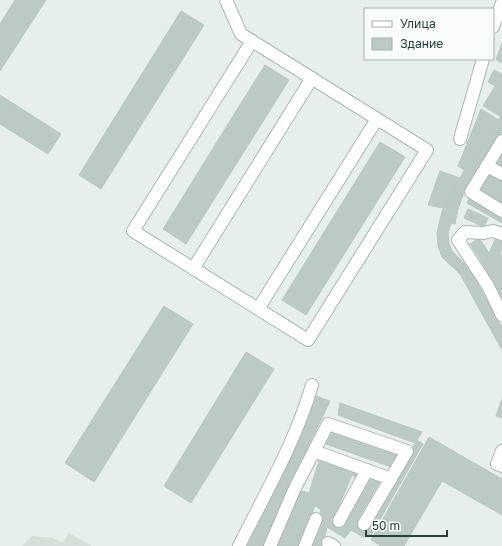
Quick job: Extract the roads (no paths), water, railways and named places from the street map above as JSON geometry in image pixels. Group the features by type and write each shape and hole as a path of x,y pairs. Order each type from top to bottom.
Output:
{"street":[{"path":"226,0 241,34 427,150 308,340 133,231 252,41"},
{"path":"494,24 502,3"},
{"path":"460,139 483,60"},
{"path":"193,268 312,78"},
{"path":"258,309 377,119"},
{"path":"502,141 471,192 502,211"},
{"path":"487,166 502,174"},
{"path":"502,234 493,231 484,233 465,232 458,240 488,286 502,315"},
{"path":"239,546 292,440 307,405 312,385"},
{"path":"270,546 295,488 328,424 407,451 364,524"},
{"path":"314,451 391,479"},
{"path":"502,451 498,464 502,466"},
{"path":"339,521 367,470"},
{"path":"305,546 316,520"}]}
